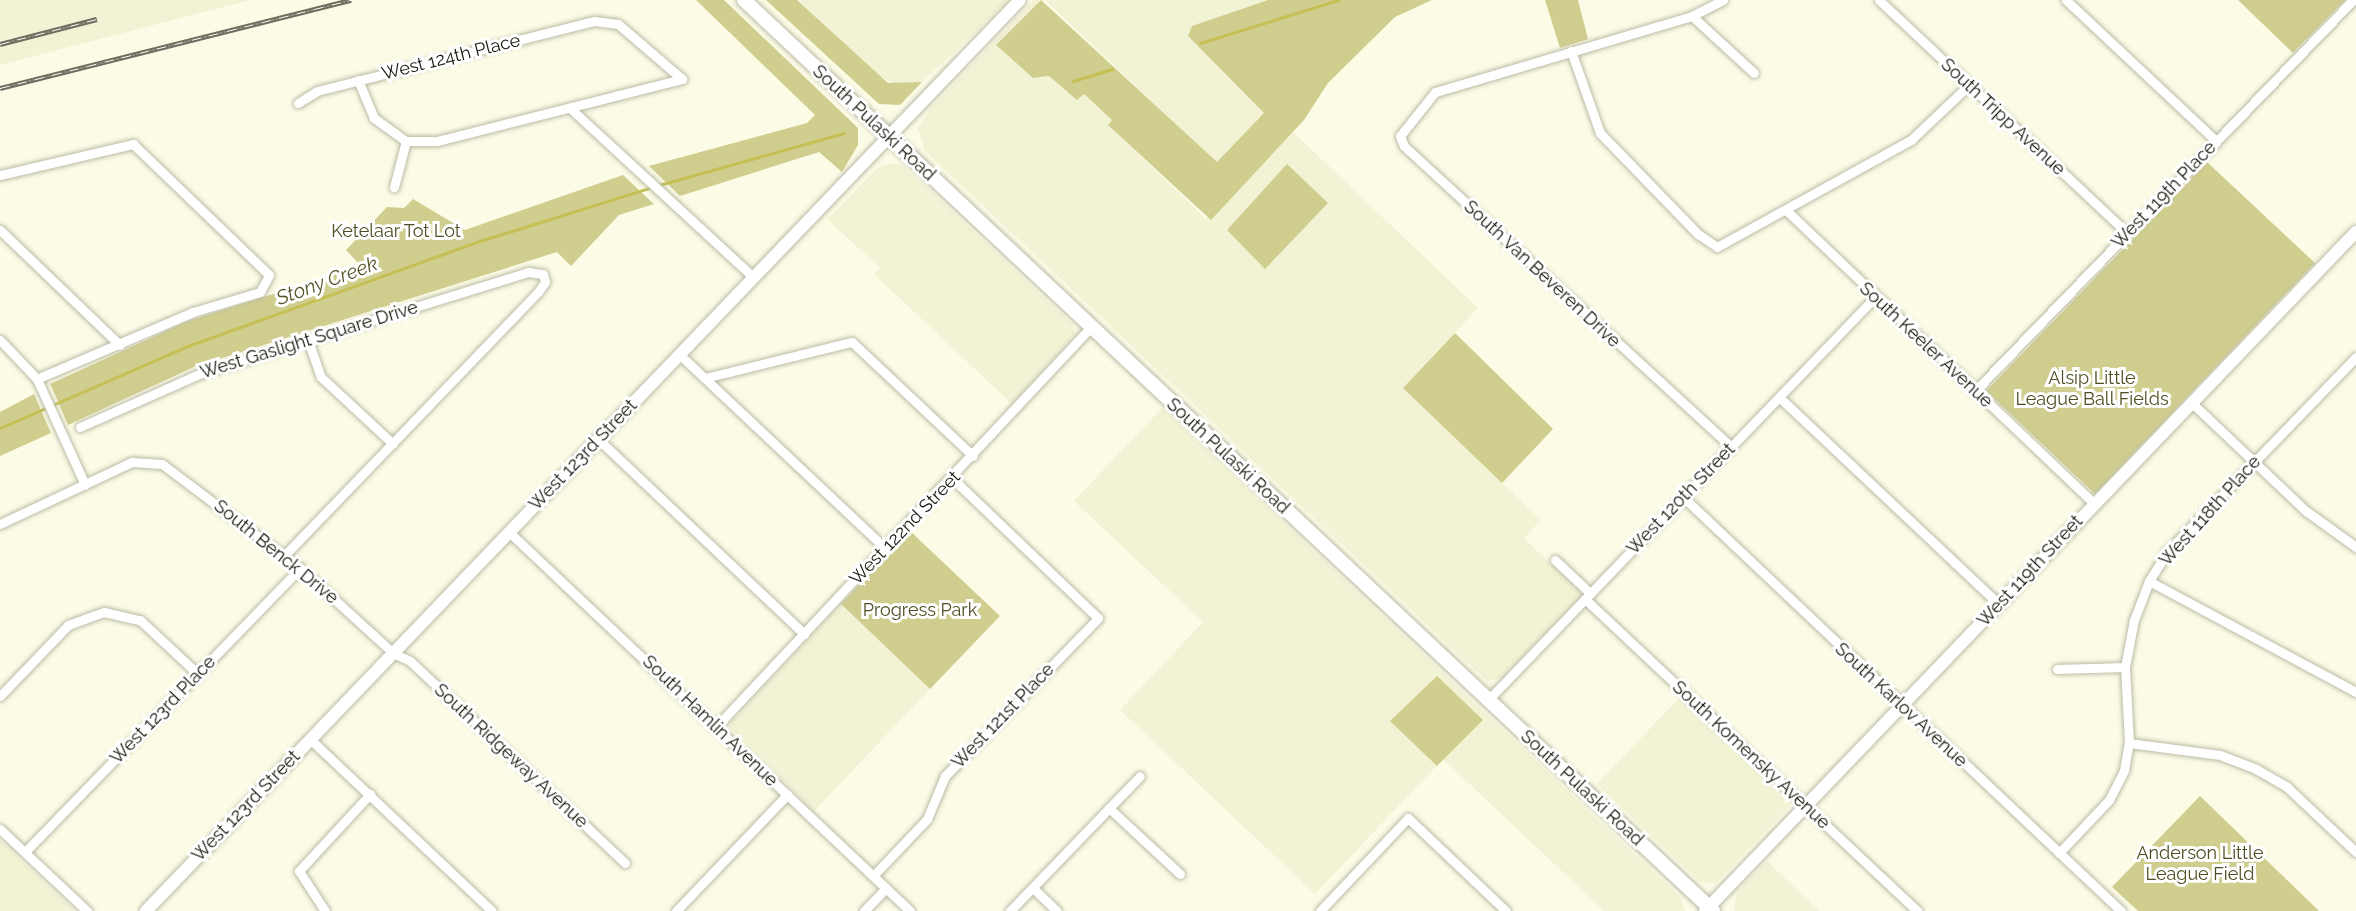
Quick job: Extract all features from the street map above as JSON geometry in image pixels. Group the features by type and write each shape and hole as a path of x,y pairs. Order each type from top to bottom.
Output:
{"main road":[{"name":"South Pulaski Road","path":"744,0 1709,910"}],"street":[{"name":"West 123rd Street","path":"146,911 1020,0"},
{"path":"1723,0 1692,15 1571,51 1600,133 1698,234 1717,247 1911,140 1969,85"},
{"name":"South Tripp Avenue","path":"1880,0 2127,233"},
{"path":"2066,0 2216,141"},
{"name":"West 119th Place","path":"1975,391 2353,0"},
{"path":"1692,15 1754,73"},
{"name":"West 124th Place","path":"298,103 311,93 358,80 607,21 628,30 682,79 570,108"},
{"name":"South Van Beveren Drive","path":"1571,51 1434,92 1403,126 1404,146 1731,447"},
{"path":"358,80 374,118 406,141 437,141 570,108 753,277"},
{"path":"394,187 406,141"},
{"path":"0,175 133,144 266,268 269,281 260,292 193,312 37,379"},
{"name":"South Keeler Avenue","path":"1786,210 1874,297 2094,503"},
{"path":"0,230 120,345"},
{"name":"West 119th Street","path":"1709,910 1805,805 2356,232"},
{"name":"West Gaslight Square Drive","path":"80,427 199,374 528,272 543,274 545,282 538,292 393,444"},
{"name":"West 120th Street","path":"1488,700 1874,297"},
{"name":"West 122nd Street","path":"716,727 974,456 1091,327"},
{"path":"0,340 37,379 85,485 0,524"},
{"path":"284,556 393,444 321,376 308,340"},
{"path":"705,378 852,342 974,456"},
{"path":"679,354 885,548"},
{"name":"West 118th Place","path":"2059,853 2109,800 2124,770 2129,743 2125,667 2134,620 2149,581 2167,552 2254,461 2352,368 2356,357"},
{"path":"1779,397 1999,604"},
{"path":"2192,403 2306,512 2356,547"},
{"path":"598,440 804,633"},
{"name":"South Benck Drive","path":"85,485 132,462 152,461 178,473 300,568 393,653"},
{"name":"West 121st Place","path":"873,876 927,819 945,776 1098,618 952,478"},
{"name":"South Karlov Avenue","path":"1683,497 2121,911"},
{"name":"South Hamlin Avenue","path":"509,532 910,911"},
{"name":"South Komensky Avenue","path":"1555,560 1588,596 1917,911"},
{"name":"West 123rd Place","path":"26,852 300,568"},
{"path":"2149,581 2356,692"},
{"path":"0,696 68,625 104,612 140,620 198,674"},
{"name":"South Ridgeway Avenue","path":"393,653 410,661 625,863"},
{"path":"2056,669 2125,667"},
{"path":"310,739 492,911"},
{"path":"2129,743 2220,755 2256,769 2287,787 2356,852"},
{"path":"1010,911 1140,776"},
{"path":"325,911 299,871 370,794"},
{"path":"676,911 787,795"},
{"path":"1109,808 1180,874"},
{"path":"1320,911 1407,818 1506,911"},
{"path":"0,829 87,911"},
{"path":"864,911 886,888"},
{"path":"1033,888 1057,911"}],"shaded area":[{"path":"0,0 250,0 0,65"},
{"path":"798,0 1009,0 922,82 898,87 874,72"},
{"path":"1033,0 1041,0 996,45 1041,78 1049,76 1077,100 1084,93 1112,120 1108,125 1206,219 1293,132 1478,308 1403,388 1541,520 1524,538 1583,595 1501,678 1487,681 925,151 918,128 930,109"},
{"path":"1045,0 1268,0 1193,26 1265,113 1217,163"},
{"path":"894,163 904,166 1074,326 1075,335 1012,404 874,274 880,268 827,219 879,167"},
{"path":"1162,408 1680,897 1685,911 1604,911 1443,759 1315,894 1120,710 1203,622 1074,501"},
{"path":"841,604 930,689 814,811 728,726"},
{"path":"1680,697 1790,805 1716,883 1699,881 1597,784"},
{"path":"0,840 75,911 0,911"},
{"path":"1767,861 1819,911 1734,911 1737,892"}],"green space":[{"path":"696,0 724,0 858,128 858,145 842,172 819,152 680,196 649,166 807,123 815,115"},
{"path":"766,0 797,0 888,83 922,82 900,105 879,104"},
{"path":"1041,0 1217,162 1264,113 1188,36 1192,26 1268,0 1432,0 1395,17 1328,83 1304,120 1211,220 1108,125 1112,120 1084,94 1077,100 1049,76 1033,78 996,45"},
{"path":"1545,0 1578,0 1588,39 1560,48"},
{"path":"2238,0 2345,0 2293,53"},
{"name":"Alsip Little League Ball Fields","path":"2207,162 2315,263 2095,494 1986,391"},
{"path":"1287,164 1328,203 1265,269 1227,230"},
{"name":"Ketelaar Tot Lot","path":"623,175 654,204 619,215 571,266 557,252 194,367 68,425 50,384 188,321 361,266 346,250 387,207 404,208 413,199 465,230"},
{"path":"1455,333 1553,429 1502,483 1403,388"},
{"path":"34,394 51,433 0,456 0,412"},
{"name":"Progress Park","path":"910,531 1000,616 930,689 841,604"},
{"path":"1437,676 1483,720 1437,766 1390,721"},
{"name":"Anderson Little League Field","path":"2200,796 2319,911 2138,911 2112,887"}],"waterway":[{"name":"Stony Creek","path":"1200,43 1338,0"},
{"name":"Stony Creek","path":"1073,81 1112,69"},
{"name":"Stony Creek","path":"659,185 844,133"},
{"name":"Stony Creek","path":"0,428 185,347 483,240 652,187"}],"railway":[{"path":"0,88 351,0"},
{"path":"0,44 97,19"}]}
